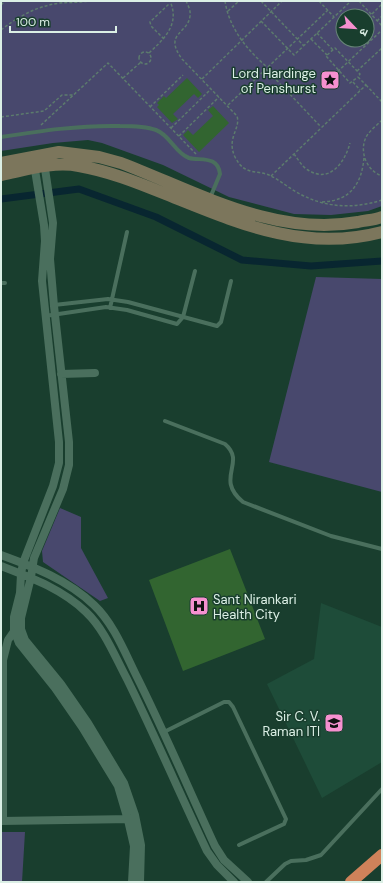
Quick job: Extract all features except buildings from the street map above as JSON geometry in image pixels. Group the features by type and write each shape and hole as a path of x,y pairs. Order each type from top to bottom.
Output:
{"highway":[{"path":"351,882 382,855"}],"main road":[{"path":"1,175 39,162 59,152 121,163 250,214 302,225 337,226 382,217"},
{"path":"1,163 39,162 79,166 128,179 224,218 267,231 295,237 316,240 345,239 382,232"}],"street":[{"path":"39,162 47,183 53,223 48,243 42,282 59,442 59,463 55,479 20,574 20,593 14,617 14,630 20,643 77,721 118,786 141,845 140,882"},
{"path":"39,162 37,184 50,259 69,442 69,464 64,482 36,554 20,623 8,640 3,660 2,821 132,819"},
{"path":"44,307 54,306"},
{"path":"51,370 61,372 95,373"},
{"path":"55,479 64,482"},
{"path":"1,555 33,566 74,588 94,605 118,637 164,732 214,846 224,860 248,882"},
{"path":"1,566 31,578 68,597 87,613 108,642 165,759 207,851 217,865 234,882"},
{"path":"20,623 25,640 65,690 88,723 124,783 132,819 134,846 132,882"},
{"path":"134,694 143,689"},
{"path":"165,759 174,754"}],"lane":[{"path":"1,137 90,126 134,126 159,131 186,156 213,162 220,170 218,180 210,199"},
{"path":"110,308 127,232"},
{"path":"45,316 95,308 110,308 127,310 177,324 183,317 195,271"},
{"path":"54,306 96,299 111,300 214,325 220,324 231,281"},
{"path":"165,421 225,444 230,448 234,458 230,485 235,496 243,502 331,536 382,549"},
{"path":"164,732 224,702 229,702 233,707 286,819 284,824 239,846"},
{"path":"266,882 284,864 291,861 306,860 322,854 382,789"}],"path":[{"path":"1,5 5,1"},
{"path":"1,30 14,19 35,9 58,3 88,1"},
{"path":"186,1 190,16 187,24 177,35 176,49 182,59 228,106 238,119 231,144 236,159 241,165 252,172 271,176 301,194 320,202 342,206 354,206 382,200"},
{"path":"225,1 228,12 242,40 256,58 321,127"},
{"path":"228,12 239,1"},
{"path":"261,1 304,46"},
{"path":"264,4 268,1"},
{"path":"202,79 282,1"},
{"path":"319,1 334,17"},
{"path":"261,21 294,55 351,1"},
{"path":"149,53 164,39 173,22 173,10 170,2 150,22 151,26 164,39"},
{"path":"228,106 328,10"},
{"path":"382,16 377,20 382,26"},
{"path":"334,75 382,30"},
{"path":"317,33 333,50 335,48 360,75 353,82"},
{"path":"311,39 327,55 326,58 338,71 350,83 353,82 360,90"},
{"path":"357,71 382,48"},
{"path":"145,50 149,53 152,59 145,65 138,57 145,50"},
{"path":"327,55 333,50"},
{"path":"123,78 141,62"},
{"path":"34,132 107,64 123,78 200,158"},
{"path":"150,107 183,75"},
{"path":"358,77 382,102"},
{"path":"271,176 366,84"},
{"path":"170,128 211,89"},
{"path":"1,117 44,111 62,96 69,94 73,95"},
{"path":"178,136 219,97"},
{"path":"320,202 340,199 352,190 361,174 364,157 363,150 368,134 382,120"},
{"path":"294,154 307,170 324,174 341,164 350,143"},
{"path":"364,157 372,170 382,176"}],"shaded area":[{"path":"1,1 382,1 382,206 368,211 331,215 294,214 229,197 163,165 102,143 88,140 53,143 1,151"},
{"path":"316,277 382,279 382,492 269,462"},
{"path":"60,508 81,517 81,548 108,598 100,601 43,562 42,551"},
{"name":"Sir C. V. Raman ITI","path":"321,603 382,627 382,762 322,798 267,684 314,659"},
{"path":"1,832 25,832 22,882 1,882"}],"waterway":[{"path":"1,199 79,189 156,217 242,260 311,266 382,261"}],"place":[{"name":"Lord Hardinge of Penshurst","path":"330,80"},
{"name":"Sant Nirankari Health City","path":"199,606"},
{"name":"Sir C. V. Raman ITI","path":"334,723"}]}
